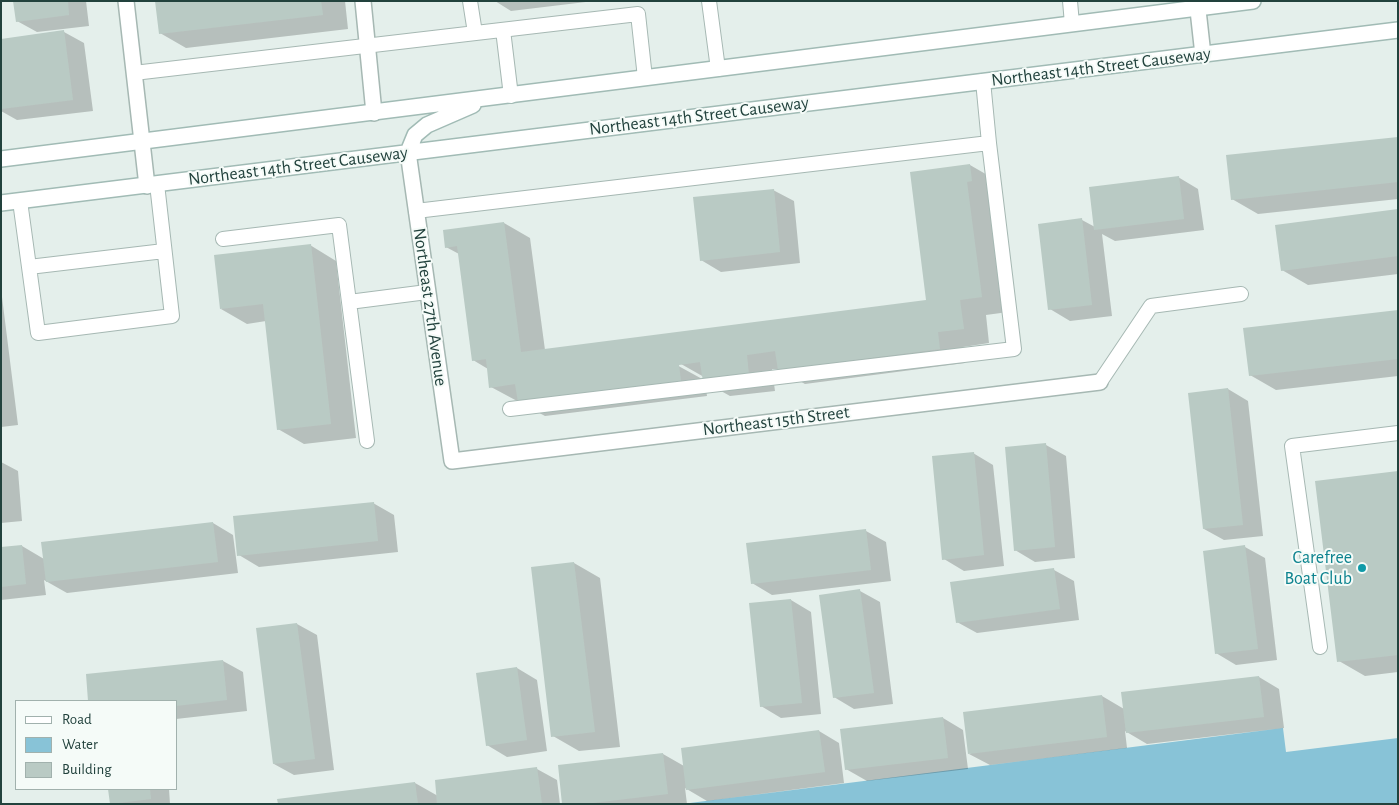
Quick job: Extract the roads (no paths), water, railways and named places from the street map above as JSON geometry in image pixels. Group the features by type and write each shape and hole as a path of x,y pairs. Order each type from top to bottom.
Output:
{"main road":[{"path":"126,1 142,142 152,185"},
{"path":"363,1 374,113"},
{"path":"1,159 1072,24 1198,5 1253,1"},
{"path":"1198,5 1203,55"},
{"name":"Northeast 14th Street Causeway","path":"1,203 1398,30"},
{"path":"408,152 415,135 427,124 488,98"},
{"name":"Northeast 27th Avenue","path":"408,152 452,461"},
{"name":"Northeast 15th Street","path":"452,461 1100,382"}],"lane":[{"path":"470,1 475,33"},
{"path":"709,1 718,69"},
{"path":"1070,1 1072,24"},
{"path":"134,72 638,14 645,78"},
{"path":"503,30 511,96"},
{"path":"510,409 1014,349 983,81"},
{"path":"416,211 989,143"},
{"path":"20,201 38,333 172,316 164,251 152,185"},
{"path":"223,239 339,225 367,441"},
{"path":"29,267 164,251"},
{"path":"349,302 428,292"},
{"path":"1100,382 1151,306 1242,294"},
{"path":"1320,647 1292,446 1398,433"}],"water":[{"path":"1283,728 1286,752 1398,738 1398,804 682,804"}],"place":[{"name":"Carefree Boat Club","path":"1362,568"}]}
